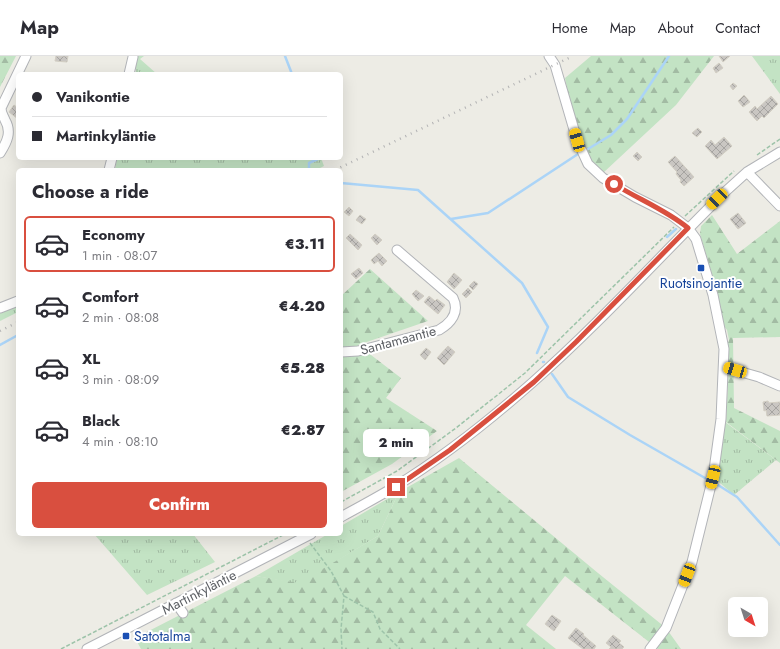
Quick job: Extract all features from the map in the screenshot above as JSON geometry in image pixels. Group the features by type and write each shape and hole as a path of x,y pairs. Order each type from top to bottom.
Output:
{"street":[{"path":"18,72 26,56"},
{"path":"129,72 132,56"},
{"path":"549,56 555,65 577,140 588,164 603,178 679,221 688,228 696,239 713,294 724,349 721,419 713,477 692,562 666,628 650,649"},
{"path":"0,153 6,142 9,130 1,108 16,77"},
{"path":"343,516 396,487 438,458 534,382 576,342 726,191 748,172 780,152"},
{"path":"748,172 780,206"},
{"name":"Santamaantie","path":"343,352 358,352 439,330 448,325 451,320 455,311 456,303 397,250"},
{"path":"0,308 16,301"},
{"path":"724,367 758,377 780,386"},
{"name":"Martinkyläntie","path":"87,649 305,536"},
{"path":"176,603 183,613"}],"path":[{"path":"343,501 397,471 456,428 525,373 679,221"},
{"path":"651,248 655,252"},
{"path":"61,649 280,536"},
{"path":"308,536 331,571 344,596 341,629 342,649"},
{"path":"344,596 373,612 380,629 400,649"}],"green space":[{"path":"0,56 16,56 0,87"},
{"path":"131,56 144,56 140,59 155,72 136,72"},
{"path":"591,56 714,56 676,105 603,173 603,178 577,140 565,78"},
{"path":"752,56 780,56 780,94"},
{"path":"117,160 322,160 324,166 320,168 115,168"},
{"path":"712,215 737,254 780,221 780,337 733,338 734,408 780,431 780,463 726,422 729,367 727,346 729,340 727,330 723,325 714,281 700,234 701,226"},
{"path":"370,269 428,321 358,345 401,378 386,398 437,431 392,464 343,491 343,294"},
{"path":"16,304 16,313 0,321 0,310"},
{"path":"721,419 776,460 734,495 713,477"},
{"path":"459,458 666,628 681,649 658,649 565,576 526,625 556,649 141,649 135,638 256,576 299,583 378,536 399,492"},
{"path":"399,492 378,536 299,584 256,576 325,536 343,536 343,525"},
{"path":"96,536 195,536 215,562 147,595"}],"building":[{"path":"56,56 68,56 67,62 55,61"},
{"path":"719,56 730,56 723,62"},
{"path":"719,63 723,68 716,73 713,68"},
{"path":"733,83 737,86 733,90 730,86"},
{"path":"744,95 750,102 743,107 738,101"},
{"path":"771,96 778,104 764,118 762,116 757,121 749,112 755,106 757,109"},
{"path":"14,105 16,106 16,117 9,112"},
{"path":"698,128 702,132 697,137 692,133"},
{"path":"724,137 732,146 717,159 705,146 711,140 715,145"},
{"path":"637,152 642,157 638,161 633,156"},
{"path":"675,156 694,177 684,186 676,174 677,172 668,162"},
{"path":"349,207 353,211 349,216 344,212"},
{"path":"738,213 746,223 738,229 730,219"},
{"path":"360,215 366,219 362,224 356,220"},
{"path":"350,234 362,245 358,250 346,238"},
{"path":"375,234 382,240 377,245 371,238"},
{"path":"379,253 387,261 382,266 378,261 374,264 371,260"},
{"path":"359,268 363,273 356,279 351,274"},
{"path":"454,273 462,280 454,289 447,282"},
{"path":"474,281 478,284 473,290 469,286"},
{"path":"468,288 472,292 466,298 462,294"},
{"path":"416,290 424,296 418,301 412,294"},
{"path":"429,296 435,301 437,299 445,305 438,314 424,302"},
{"path":"448,346 455,352 444,365 437,358"},
{"path":"426,348 431,352 425,360 420,355"},
{"path":"768,401 769,403 780,402 780,415 767,416 766,410 764,411 763,402"},
{"path":"552,615 561,621 554,631 545,624"},
{"path":"576,628 596,646 594,649 583,649 568,638"},
{"path":"613,635 621,641 619,643 624,647 622,649 609,649 611,647 606,643"}],"waterway":[{"path":"285,56 291,72"},
{"path":"588,149 611,135 627,119 669,56"},
{"path":"451,219 488,213 578,154"},
{"path":"309,168 309,163 316,160"},
{"path":"343,183 418,190 522,283 548,327 537,353"},
{"path":"667,237 676,229"},
{"path":"0,345 16,336"},
{"path":"552,374 568,397 705,478"},
{"path":"718,485 737,497 780,545"}],"railway":[{"path":"339,168 573,56"},
{"path":"0,331 16,323"}],"place":[{"name":"Ruotsinojantie","path":"701,268"},
{"name":"Satotalma","path":"126,636"}],"route":[{"path":"396,487 450,450 534,382 576,342 688,228 671,215 635,197 614,184"}]}
